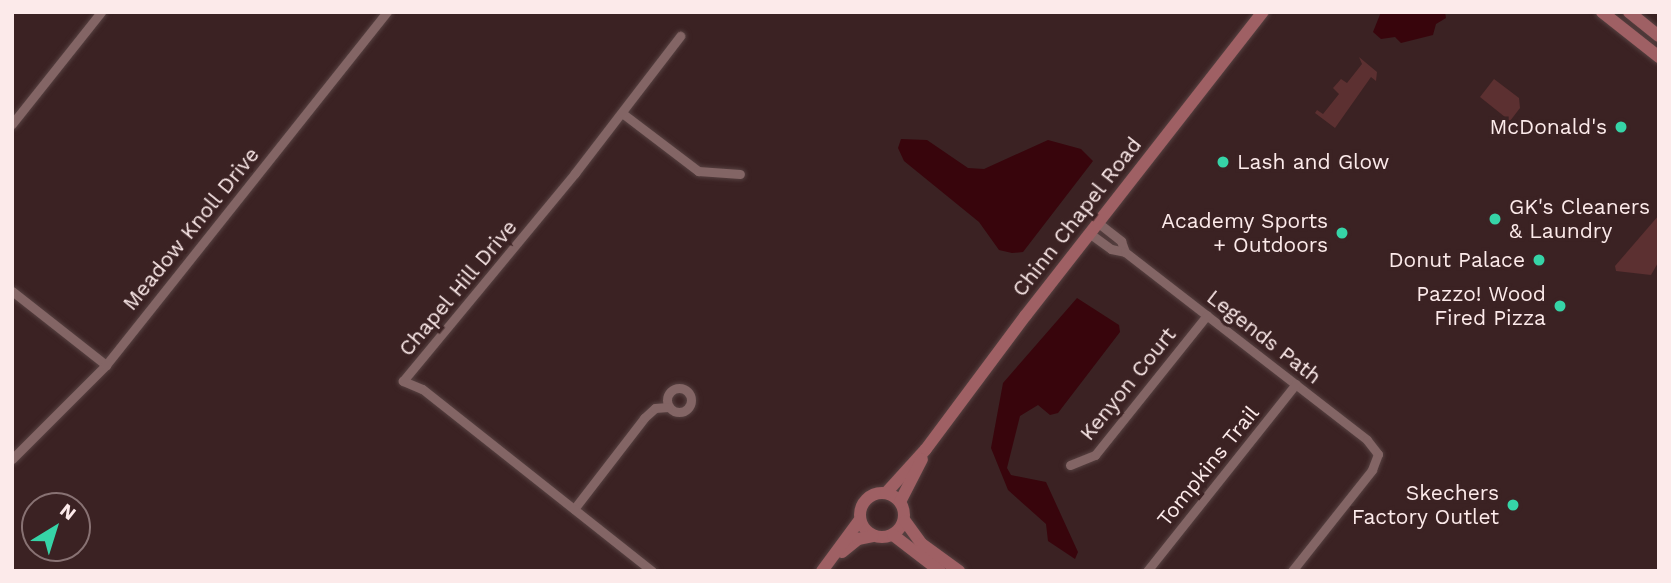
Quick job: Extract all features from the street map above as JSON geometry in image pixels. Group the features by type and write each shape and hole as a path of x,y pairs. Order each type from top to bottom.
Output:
{"street":[{"path":"12,124 101,12"},
{"name":"Meadow Knoll Drive","path":"12,459 106,365 387,12"},
{"name":"Chinn Chapel Road","path":"886,493 926,449 1093,228 1263,12"},
{"path":"1602,12 1659,57"},
{"path":"1615,23 1627,12 1659,36"},
{"name":"Chapel Hill Drive","path":"652,571 422,389 403,381 622,113 680,36"},
{"path":"622,113 698,171 740,174"},
{"name":"Legends Path","path":"1093,228 1121,241 1125,252 1296,384 1378,454 1372,470 1292,571"},
{"path":"12,291 106,365"},
{"name":"Kenyon Court","path":"1070,465 1095,455 1206,315"},
{"name":"Tompkins Trail","path":"1147,571 1296,384"},
{"path":"574,509 644,418 655,408 668,407"},
{"name":"Chinn Chapel Road","path":"900,502 926,449"},
{"path":"825,567 859,522 868,498 886,493 900,502 905,520 922,544 959,571"},
{"path":"893,535 905,520"},
{"path":"859,522 873,536"},
{"path":"825,567 858,539 893,535 940,571"}],"shaded area":[{"path":"1381,12 1445,12 1446,18 1436,24 1433,35 1401,43 1395,37 1381,39 1373,32"},
{"path":"1359,57 1377,72 1376,81 1371,77 1335,128 1315,113 1317,110 1323,114 1339,94 1333,88 1341,79 1347,83 1362,64"},
{"path":"1494,79 1519,98 1520,108 1510,121 1480,97"},
{"path":"901,139 927,140 968,168 984,169 1048,140 1081,149 1093,161 1023,252 1012,253 999,250 979,222 904,161 898,148"},
{"path":"1659,215 1659,261 1651,275 1616,271 1615,266"},
{"path":"1077,298 1119,325 1120,332 1058,413 1050,415 1038,405 1020,416 1007,468 1011,475 1046,482 1078,552 1075,559 1048,541 1046,524 1008,490 991,448 1003,383"}],"place":[{"name":"McDonald's","path":"1621,127"},
{"name":"Lash and Glow","path":"1223,162"},
{"name":"GK's Cleaners & Laundry","path":"1495,219"},
{"name":"Academy Sports + Outdoors","path":"1342,233"},
{"name":"Donut Palace","path":"1539,260"},
{"name":"Pazzo! Wood Fired Pizza","path":"1560,306"},
{"name":"Skechers Factory Outlet","path":"1513,505"}]}
